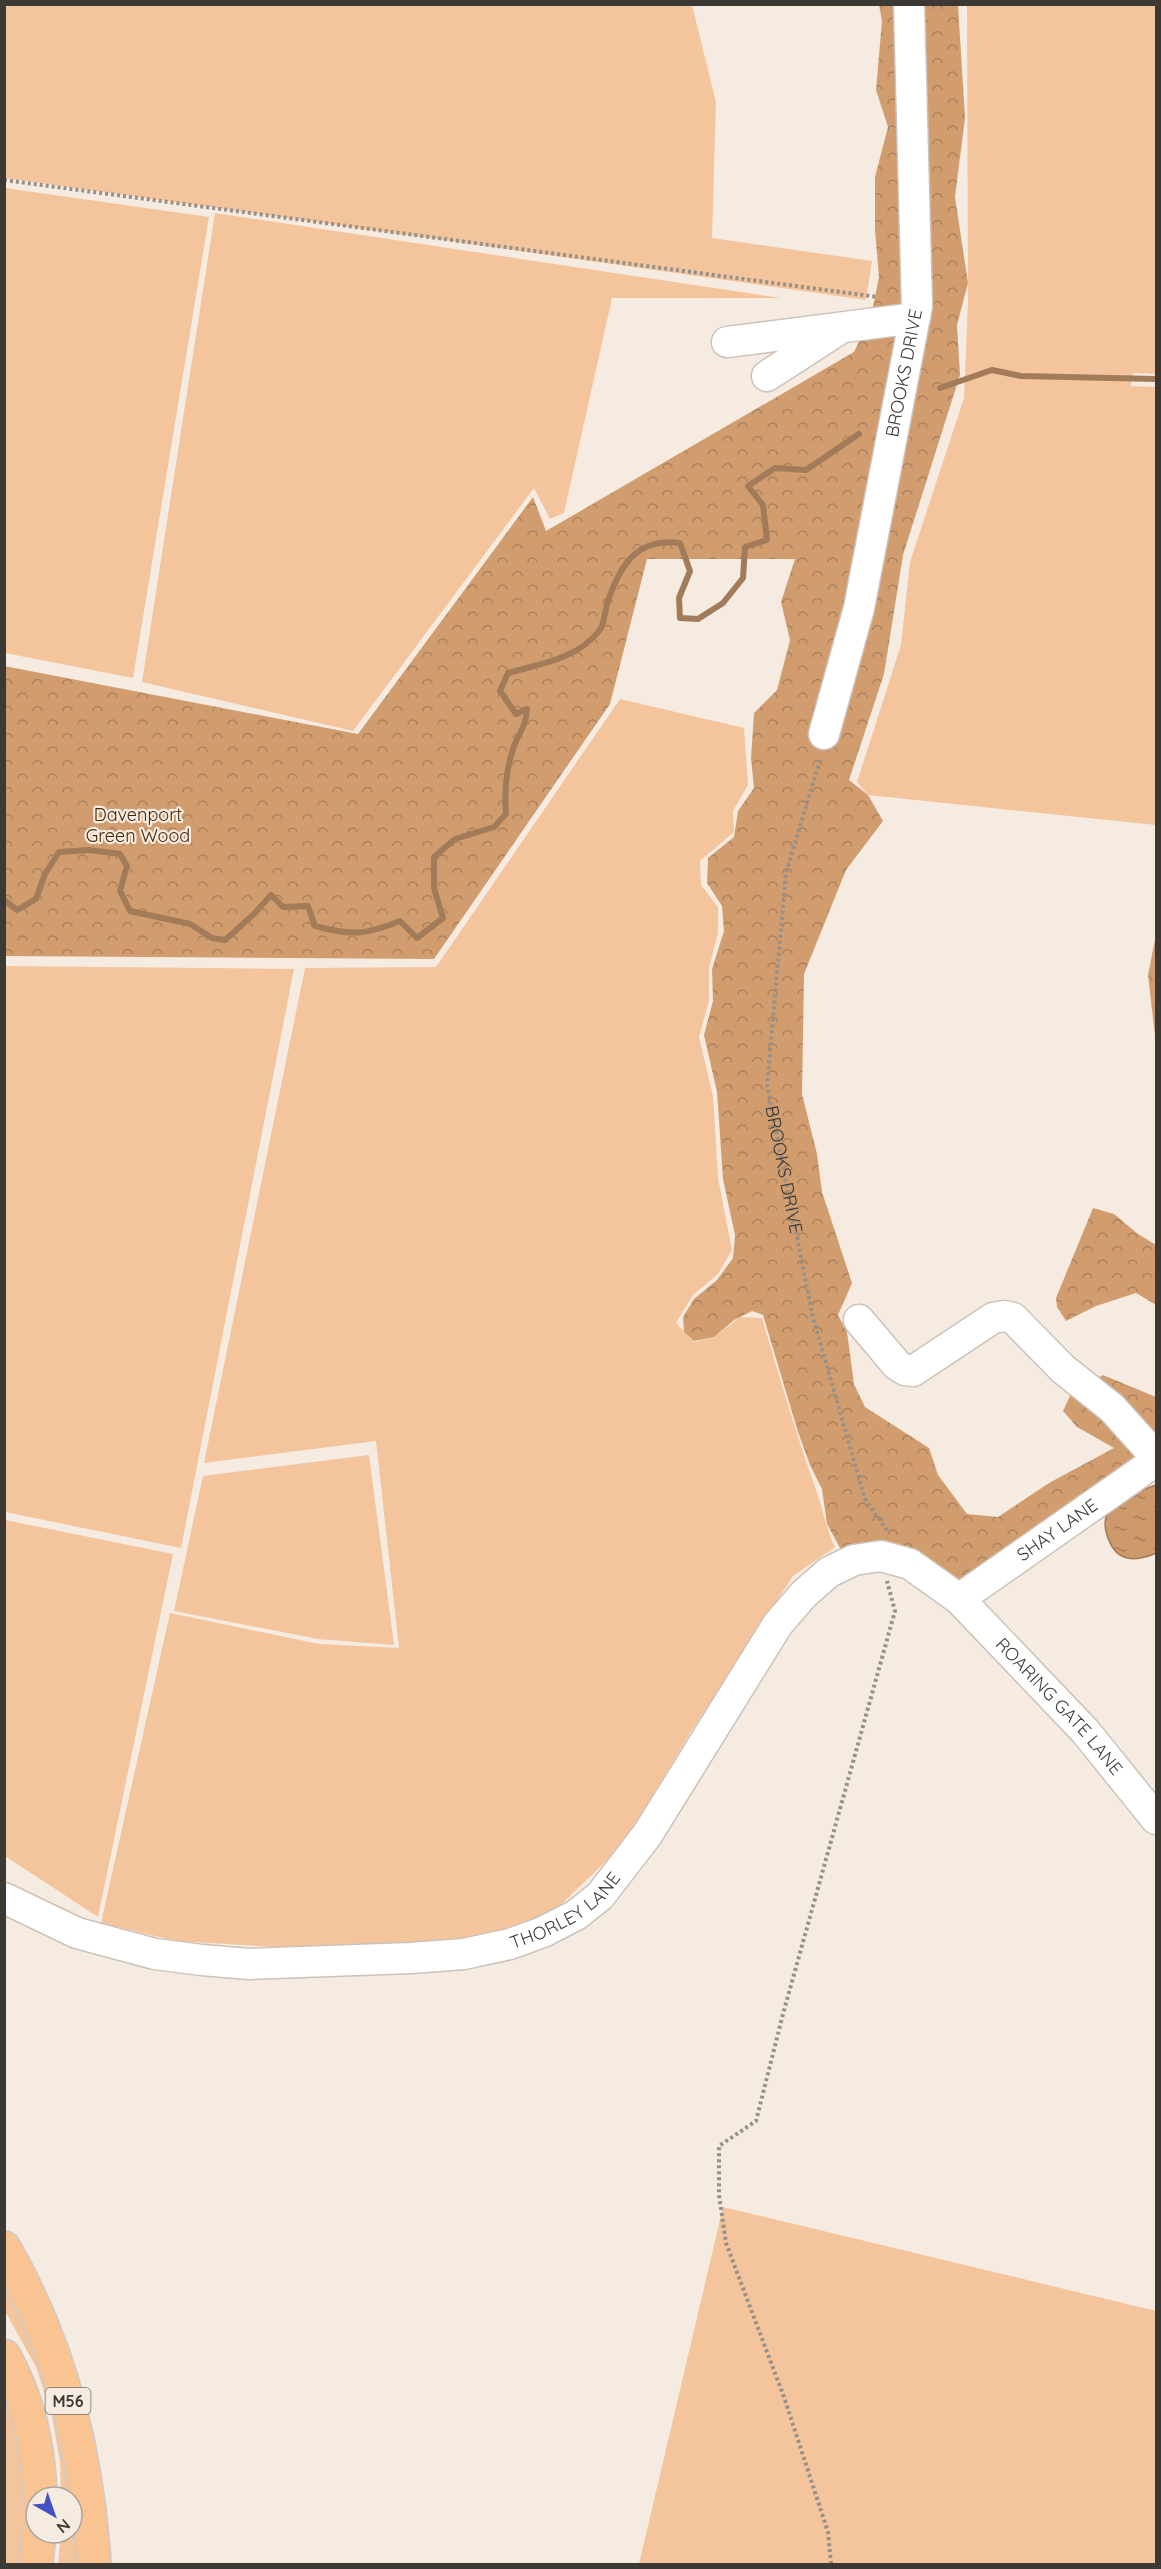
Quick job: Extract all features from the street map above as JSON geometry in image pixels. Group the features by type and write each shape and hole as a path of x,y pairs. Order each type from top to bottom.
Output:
{"highway":[{"name":"M56","path":"4,2248 22,2279 45,2329 63,2380 76,2432 87,2492 94,2565"},
{"name":"M56","path":"4,2356 24,2402 34,2439 39,2485"},
{"path":"36,2565 38,2545"}],"street":[{"name":"BROOKS DRIVE","path":"822,747 858,608 916,310 909,4"},
{"path":"728,342 843,327 916,310"},
{"path":"767,376 843,327"},
{"path":"859,1320 897,1365 905,1370 913,1371 993,1318 1004,1316 1013,1318 1063,1369 1112,1408 1156,1459"},
{"name":"SHAY LANE","path":"959,1599 1156,1459"},
{"name":"THORLEY LANE","path":"4,1898 77,1933 155,1954 249,1964 411,1958 464,1953 510,1944 543,1932 576,1915 600,1896 647,1835 778,1624 804,1594 829,1572 854,1560 881,1556 910,1564 959,1599"},
{"name":"ROARING GATE LANE","path":"959,1599 1085,1731 1156,1819"}],"path":[{"path":"4,180 916,310"},
{"name":"BROOKS DRIVE","path":"822,747 786,873 767,1085 813,1318 865,1499 910,1564"},
{"path":"831,2565 828,2532 799,2442 726,2243 719,2195 719,2146 756,2121 783,2014 895,1611 881,1556"}],"shaded area":[{"path":"4,5 692,5 716,102 712,238 872,261 866,300 5,178"},
{"path":"967,5 1156,5 1156,374 1133,373 1131,386 1156,387 1156,825 868,795 857,782 901,645 910,562 964,398 968,301"},
{"path":"5,188 209,217 133,678 5,653"},
{"path":"215,213 781,298 612,298 564,513 550,519 534,488 353,731 142,682"},
{"path":"620,699 744,728 748,785 733,811 734,832 700,861 701,885 718,907 718,933 709,968 709,1001 699,1037 713,1096 718,1178 732,1250 718,1274 693,1295 676,1323 694,1342 714,1337 740,1317 762,1318 835,1547 793,1576 690,1733 625,1843 551,1914 484,1939 291,1948 176,1941 101,1923 170,1613 319,1644 399,1648 376,1441 204,1463 305,968 436,967"},
{"path":"5,966 294,969 181,1548 5,1512"},
{"path":"369,1455 394,1645 318,1639 174,1611 203,1476"},
{"path":"5,1520 173,1554 98,1917 5,1856"},
{"path":"723,2207 1156,2311 1156,2564 639,2564"},
{"path":"4,2268 53,2388 70,2485 61,2485 60,2462 52,2416 36,2367 5,2311"},
{"path":"4,2380 27,2485 24,2485 24,2564 5,2564"},
{"path":"60,2545 81,2545 84,2564 58,2564"}],"green space":[{"name":"Davenport Green Wood","path":"879,5 958,5 965,118 955,197 968,283 957,325 960,375 903,555 884,674 849,780 868,795 883,821 846,870 804,974 802,1094 817,1154 822,1192 852,1283 838,1315 847,1332 854,1384 865,1407 929,1448 938,1475 967,1514 998,1517 1049,1483 1114,1448 1077,1427 1063,1411 1071,1394 1103,1375 1156,1397 1156,1461 959,1599 937,1582 845,1557 827,1524 822,1489 798,1432 763,1315 752,1311 734,1320 714,1337 694,1341 684,1332 683,1317 694,1299 717,1280 733,1258 735,1235 723,1179 717,1092 704,1035 713,1001 712,969 724,931 722,906 707,883 708,858 734,837 738,811 754,788 751,758 754,713 777,690 790,640 781,602 795,559 647,559 610,704 434,959 5,956 4,666 358,734 533,497 546,531 854,352 871,317 879,277 875,230 875,177 888,127 876,90 882,21"},
{"path":"1156,935 1156,1044 1148,975"},
{"path":"1093,1208 1114,1214 1138,1234 1156,1245 1156,1305 1136,1293 1096,1306 1066,1321 1057,1307 1056,1298"}],"water":[{"path":"1156,1485 1156,1553 1136,1559 1124,1557 1115,1550 1108,1538 1105,1525 1108,1513 1123,1499"}],"waterway":[{"path":"940,388 992,370 1021,376 1156,379"},
{"path":"4,900 17,910 36,899 45,874 59,852 89,850 120,854 127,866 120,891 130,911 190,924 212,938 225,940 271,895 283,907 308,906 315,926 358,933 400,921 417,938 443,918 434,888 434,857 455,839 494,827 506,814 505,790 509,765 527,709 516,714 500,691 508,673 557,659 580,648 590,640 601,628 607,604 624,567 632,557 652,545 665,542 680,543 690,571 679,598 680,618 698,619 723,603 743,578 745,547 767,540 763,505 748,486 775,468 806,470 859,434"}]}
